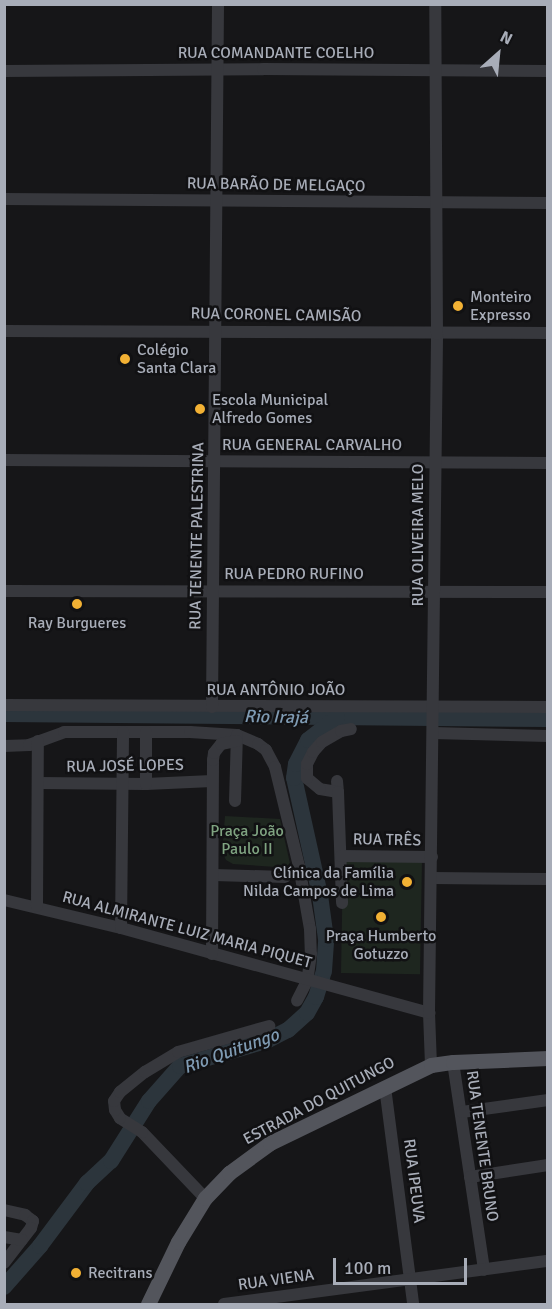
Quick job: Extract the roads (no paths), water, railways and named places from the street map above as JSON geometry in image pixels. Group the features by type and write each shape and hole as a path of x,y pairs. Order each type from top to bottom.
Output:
{"main road":[{"name":"ESTRADA DO QUITUNGO","path":"148,1305 178,1242 205,1198 229,1173 270,1143 431,1065 453,1062 548,1059"}],"street":[{"name":"RUA TENENTE PALESTRINA","path":"212,707 218,4"},
{"name":"RUA OLIVEIRA MELO","path":"431,1065 429,1013 434,730 436,334 435,4"},
{"name":"RUA COMANDANTE COELHO","path":"4,71 218,69 548,71"},
{"name":"RUA BARÃO DE MELGAÇO","path":"4,199 435,204 548,203"},
{"name":"RUA CORONEL CAMISÃO","path":"4,331 548,333"},
{"name":"RUA GENERAL CARVALHO","path":"4,460 548,463"},
{"name":"RUA PEDRO RUFINO","path":"4,591 548,592"},
{"name":"RUA ANTÔNIO JOÃO","path":"4,705 548,707"},
{"path":"342,903 338,786 324,791 315,787 305,772 313,752 322,742 341,731 351,729"},
{"path":"434,730 548,736"},
{"path":"4,746 29,745 64,732 146,732 237,738 266,750 275,767 310,929 311,982 297,1001"},
{"path":"120,928 123,732"},
{"path":"146,732 146,784"},
{"path":"212,954 214,753 225,742 237,738"},
{"path":"235,801 237,738"},
{"path":"37,906 38,741"},
{"name":"RUA JOSÉ LOPES","path":"39,783 146,784 212,781"},
{"name":"RUA TRÊS","path":"341,856 432,857"},
{"path":"214,875 285,877"},
{"path":"432,878 548,879"},
{"name":"RUA ALMIRANTE LUIZ MARIA PIQUET","path":"4,900 37,906 120,928 429,1013"},
{"path":"205,1198 142,1132 120,1118 114,1110 114,1101 120,1092 178,1052 269,1026"},
{"name":"RUA TENENTE BRUNO","path":"453,1062 484,1270"},
{"name":"RUA IPEUVA","path":"385,1087 414,1305"},
{"path":"462,1112 548,1100"},
{"path":"470,1177 548,1165"},
{"path":"4,1210 25,1215 33,1221 4,1263"},
{"path":"4,1237 22,1240"},
{"name":"RUA VIENA","path":"224,1305 548,1262"}],"waterway":[{"name":"Rio Irajá","path":"4,714 548,719"},
{"name":"Rio Quitungo","path":"4,1287 40,1246 87,1183 111,1161 149,1101 180,1066 266,1041 288,1030 307,1013 316,997 324,971 326,939 320,895 294,778 296,764 308,740 337,717"}],"place":[{"name":"Monteiro Expresso","path":"458,306"},
{"name":"Colégio Santa Clara","path":"125,359"},
{"name":"Escola Municipal Alfredo Gomes","path":"200,409"},
{"name":"Ray Burgueres","path":"77,604"},
{"name":"Clínica da Família Nilda Campos de Lima","path":"407,882"},
{"name":"Praça Humberto Gotuzzo","path":"381,917"},
{"name":"Recitrans","path":"76,1273"}],"park label":[{"name":"Praça João Paulo II","path":"247,840"}]}
